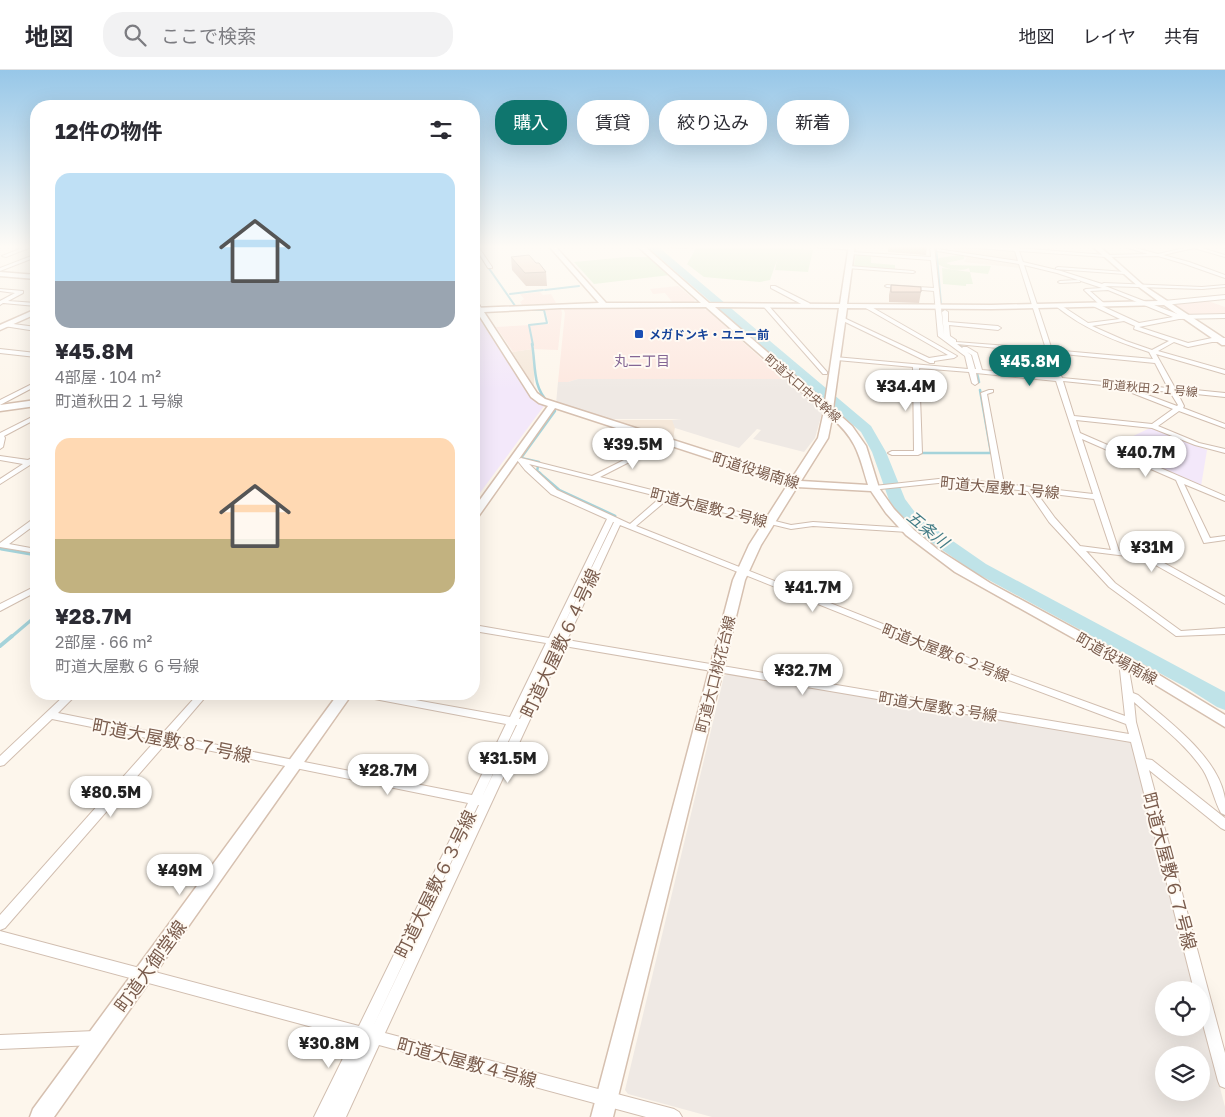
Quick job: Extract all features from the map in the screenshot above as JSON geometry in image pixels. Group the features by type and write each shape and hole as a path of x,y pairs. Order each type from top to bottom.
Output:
{"street":[{"path":"1,302 17,294"},
{"path":"594,294 605,306"},
{"name":"町道大口中央幹線","path":"697,294 830,402 857,437 866,458 874,488"},
{"path":"787,294 808,304 808,306"},
{"name":"町道大口桃花台線","path":"602,1117 742,572 751,552 825,433 846,294"},
{"path":"938,294 946,323 947,336 975,354 975,383"},
{"path":"940,294 941,336 968,355 976,371"},
{"path":"1031,294 1116,553"},
{"path":"1089,294 1099,305 1123,320 1138,325 1182,317 1225,316"},
{"path":"1123,294 1182,317"},
{"path":"1152,294 1182,317 1223,341"},
{"path":"480,310 605,306 1035,307 1147,304 1222,297 1225,302"},
{"path":"1,302 30,304"},
{"path":"766,306 825,373"},
{"path":"866,306 954,356 928,360"},
{"path":"1060,306 1088,325 1152,352 1225,372"},
{"path":"3,327 30,314"},
{"name":"町道役場南線","path":"480,316 534,395 552,406 794,483 853,489 874,488 885,506 908,530 988,587 1124,661 1225,722"},
{"path":"842,319 947,369"},
{"path":"1088,325 1123,320"},
{"path":"946,323 998,328"},
{"path":"1138,325 1136,328 1188,345 1223,341"},
{"path":"3,327 30,329"},
{"path":"1152,352 1172,341"},
{"path":"958,344 1156,362"},
{"path":"0,351 30,354"},
{"path":"1152,352 1181,406 1153,426"},
{"name":"町道秋田２１号線","path":"837,358 1225,395"},
{"path":"892,453 918,453 916,366"},
{"path":"1115,384 1225,426"},
{"path":"0,403 30,387"},
{"path":"991,391 984,393 1000,485"},
{"path":"0,408 30,404"},
{"path":"480,508 518,460 552,406"},
{"path":"1072,418 1153,426 1197,444 1225,451"},
{"path":"0,447 2,438 0,436 30,421"},
{"path":"1077,434 1225,499"},
{"path":"593,478 641,454 637,452 652,437"},
{"path":"0,458 30,461"},
{"name":"町道大屋敷２号線","path":"518,460 795,527 813,524 908,530"},
{"name":"町道大屋敷６２号線","path":"518,460 554,492 631,527 1001,674 1131,722"},
{"path":"0,482 30,463"},
{"name":"町道大屋敷１号線","path":"874,488 948,480 1097,497"},
{"path":"1181,480 1179,481 1207,541 1225,538"},
{"path":"1030,489 1052,520 1112,585 1179,634 1224,632"},
{"path":"631,527 664,496"},
{"name":"町道大屋敷６４号線","path":"338,1117 369,1035 615,519"},
{"path":"4,546 30,526"},
{"path":"4,546 30,531"},
{"path":"4,546 30,551"},
{"path":"1077,548 1145,556 1225,601"},
{"path":"0,608 30,593"},
{"name":"町道大屋敷３号線","path":"480,629 1136,739"},
{"name":"町道大屋敷６７号線","path":"1124,661 1131,722 1225,1081"},
{"path":"1129,695 1134,697 1164,724 1204,763 1225,810"},
{"path":"0,762 65,700"},
{"path":"0,924 198,700"},
{"name":"町道大御堂線","path":"41,1117 341,700"},
{"path":"397,700 518,722"},
{"name":"町道大屋敷８７号線","path":"49,715 480,801"},
{"path":"1142,762 1148,763 1225,825"},
{"name":"町道大屋敷４号線","path":"0,937 674,1117"},
{"path":"322,1117 369,1035"},
{"path":"0,1042 98,1038"}],"shaded area":[{"path":"520,294 551,294 556,303 522,305 520,302 524,299"},
{"path":"666,294 688,294 695,300 693,303 673,303"},
{"path":"1208,301 1225,307 1225,315 1189,317 1172,305"},
{"path":"563,308 699,308 707,310 784,379 578,379 558,382 565,313"},
{"path":"545,309 561,309 558,350 532,349 513,352 496,327 549,324"},
{"path":"480,320 530,395 544,406 480,493"},
{"path":"532,349 534,361 534,386 512,352"},
{"path":"578,379 789,379 813,401 822,413 815,438 804,452 753,439 761,430 757,429 739,448 675,428 672,420 682,419 603,419 556,404 558,382"},
{"path":"613,420 682,420 673,421 675,427 673,440 615,423"},
{"path":"1150,428 1207,450 1201,486 1143,463 1163,452 1129,438"},
{"path":"729,674 1131,741 1193,981 1155,981 1155,1036 1207,1036 1209,1046 1155,1046 1155,1101 1210,1101 1210,1049 1225,1107 1225,1117 712,1117 628,1094 625,1090 724,676"}],"waterway":[{"path":"507,294 518,310 544,310 547,323 529,325 533,345"},
{"name":"五条川","path":"707,294 866,429 879,452 897,500 908,515 928,532 980,568 1194,683 1225,702"},
{"path":"940,294 942,316"},
{"path":"954,342 959,345"},
{"path":"532,344 537,382 539,389 548,402"},
{"path":"957,344 966,350"},
{"path":"977,373 979,382"},
{"path":"921,453 991,453 980,390"},
{"path":"540,473 537,471 539,462 521,458 555,411 552,407"},
{"path":"538,472 559,490 615,516 614,520"},
{"path":"5,546 1,549 30,554"},
{"path":"577,599 597,555"},
{"path":"10,638 30,621"},
{"path":"0,646 12,636"},
{"path":"507,746 553,650"},
{"path":"465,834 479,803"}],"place":[{"name":"メガドンキ・ユニー前","path":"639,334"}],"district":[{"name":"丸二丁目","path":"642,360"}]}
